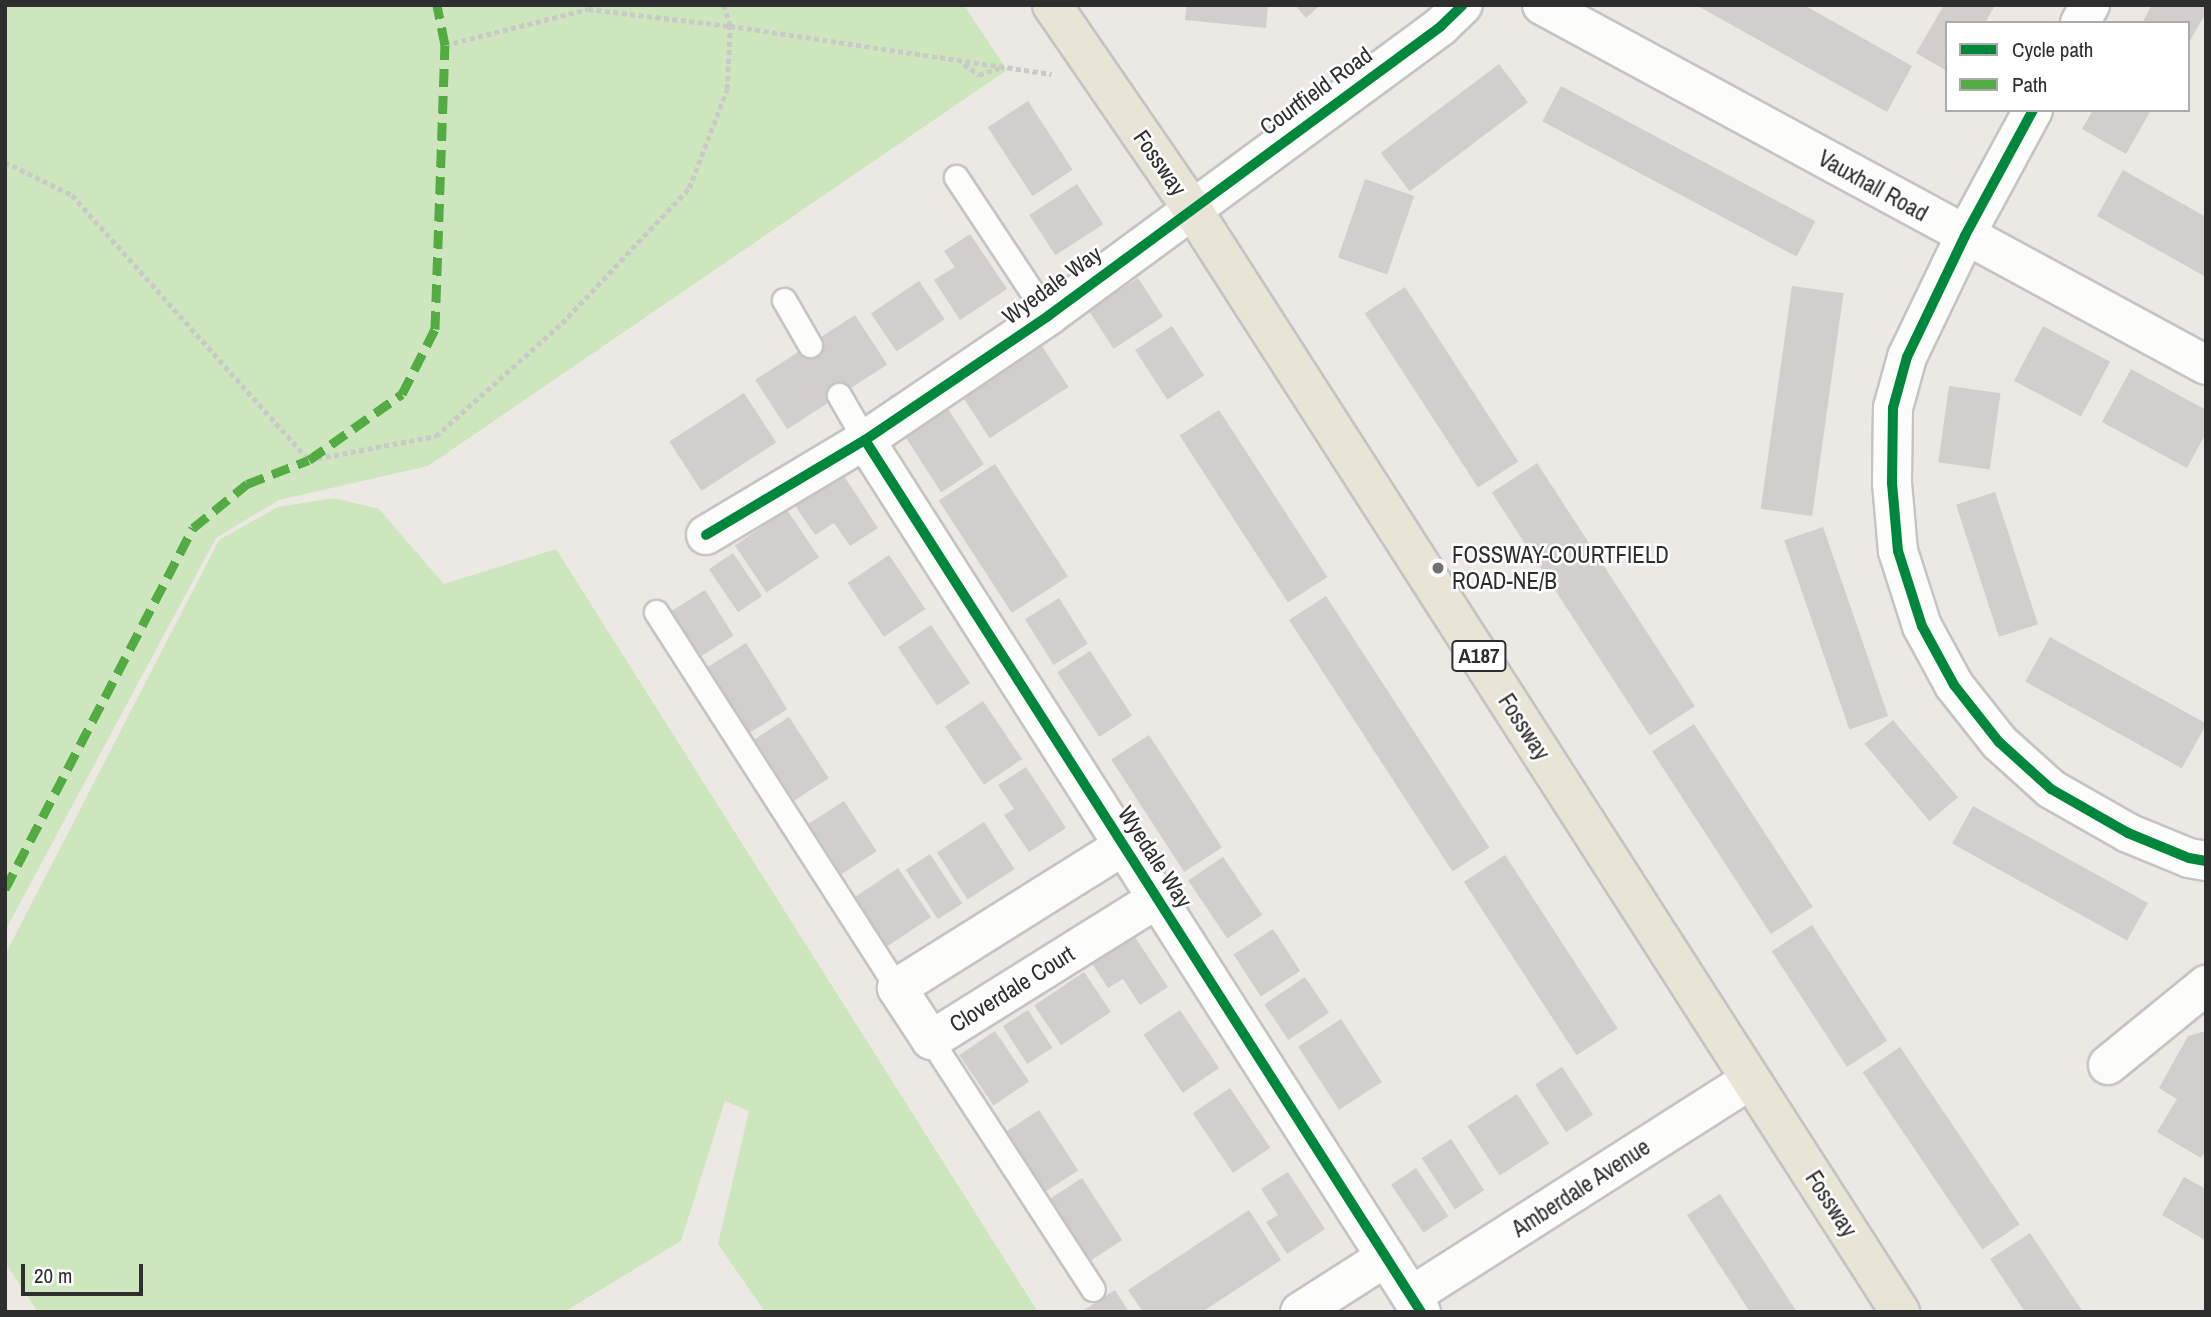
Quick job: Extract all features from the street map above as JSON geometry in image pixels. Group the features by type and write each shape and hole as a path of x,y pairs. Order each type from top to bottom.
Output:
{"main road":[{"name":"Fossway","path":"1052,5 1192,209 1900,1312"}],"street":[{"name":"Courtfield Road","path":"1192,209 1441,26 1463,5"},
{"name":"Vauxhall Road","path":"1542,5 2206,365"},
{"path":"2081,21 2090,5"},
{"path":"2032,112 1965,236 1907,356 1893,408 1892,483 1898,551 1922,625 1954,685 1999,742 2051,789 2128,834 2189,858 2206,861"},
{"name":"Wyedale Way","path":"706,535 865,440 1048,316 1192,209"},
{"name":"Wyedale Way","path":"865,440 1416,1304"},
{"path":"897,988 1123,846"},
{"name":"Cloverdale Court","path":"897,988 931,1040 1157,899"},
{"path":"2108,1065 2206,985"},
{"name":"Amberdale Avenue","path":"1416,1304 1750,1080"},
{"path":"1300,1312 1386,1257"}],"lane":[{"path":"956,177 1048,316"},
{"path":"784,300 810,345"},
{"path":"839,395 865,440"},
{"path":"656,612 897,988"},
{"path":"931,1040 1093,1289"}],"path":[{"path":"5,162 72,195 309,460 436,436 562,323 689,188 727,89 730,26 723,5"},
{"path":"445,45 588,9 730,26 1103,81"},
{"path":"960,61 979,75 1000,67"}],"green space":[{"path":"5,5 964,5 1007,70 428,466 279,500 216,538 5,931"},
{"path":"334,498 379,509 444,584 556,549 1038,1312 765,1312 718,1244 749,1111 725,1101 681,1241 564,1312 38,1312 5,1262 5,955 219,540 278,507"}],"building":[{"path":"1187,5 1268,5 1266,28 1185,20"},
{"path":"1295,5 1320,5 1306,18"},
{"path":"1696,5 1804,5 1912,66 1887,112"},
{"path":"1944,5 1995,5 1986,21 1945,21 1945,70 1916,53"},
{"path":"2152,5 2206,5 2206,13 2190,41 2190,21 2143,21"},
{"path":"1499,64 1528,102 1410,191 1381,153"},
{"path":"1561,86 1815,221 1797,257 1542,121"},
{"path":"1028,101 1073,170 1032,196 988,127"},
{"path":"2092,112 2150,112 2126,154 2082,129"},
{"path":"2123,170 2206,217 2206,277 2097,216"},
{"path":"1365,179 1414,196 1387,274 1338,257"},
{"path":"1077,184 1103,224 1055,255 1029,215"},
{"path":"970,234 1007,289 960,320 934,280 955,267 944,251"},
{"path":"1138,278 1163,317 1114,349 1089,310"},
{"path":"919,281 945,319 897,352 871,313"},
{"path":"1792,286 1843,293 1812,516 1761,509"},
{"path":"1405,287 1518,461 1478,488 1365,313"},
{"path":"855,315 887,364 787,429 755,380"},
{"path":"1172,326 1204,375 1167,399 1135,350"},
{"path":"2043,326 2110,362 2081,416 2014,381"},
{"path":"1038,340 1068,387 990,438 959,391"},
{"path":"2131,369 2206,410 2206,433 2187,468 2102,422"},
{"path":"1949,386 2000,393 1990,469 1938,462"},
{"path":"744,393 776,442 701,491 669,441"},
{"path":"948,409 984,464 941,492 905,437"},
{"path":"1219,410 1327,577 1288,602 1180,436"},
{"path":"1537,463 1695,706 1650,736 1492,492"},
{"path":"995,464 1068,576 1012,613 939,500"},
{"path":"842,473 878,528 850,546 834,523 815,535 794,504"},
{"path":"1995,492 2038,624 1999,637 1956,505"},
{"path":"787,510 819,557 767,592 735,545"},
{"path":"1823,527 1888,716 1849,729 1784,540"},
{"path":"733,553 762,596 738,612 709,569"},
{"path":"889,555 925,609 884,637 848,583"},
{"path":"705,590 734,636 696,659 668,613"},
{"path":"1326,596 1489,848 1452,872 1289,620"},
{"path":"1059,598 1088,644 1054,665 1025,619"},
{"path":"931,625 970,683 937,705 898,647"},
{"path":"2050,637 2206,723 2182,768 2025,682"},
{"path":"746,643 787,709 747,734 706,668"},
{"path":"1090,651 1132,716 1099,737 1057,672"},
{"path":"983,701 1022,759 984,785 945,727"},
{"path":"789,717 829,778 794,801 755,739"},
{"path":"1893,720 1958,797 1930,821 1865,744"},
{"path":"1694,724 1813,907 1771,934 1652,751"},
{"path":"1149,735 1222,847 1184,872 1111,760"},
{"path":"1026,767 1066,828 1029,852 1004,815 1014,809 998,785"},
{"path":"844,801 877,851 841,874 809,824"},
{"path":"1973,806 2148,903 2127,941 1952,844"},
{"path":"984,822 1014,869 968,899 937,852"},
{"path":"930,854 962,903 938,919 906,870"},
{"path":"1505,855 1618,1029 1577,1055 1464,882"},
{"path":"1223,857 1262,915 1227,939 1188,880"},
{"path":"898,868 931,917 887,947 854,898"},
{"path":"1812,925 1887,1041 1847,1067 1772,951"},
{"path":"1273,929 1300,971 1261,997 1234,955"},
{"path":"1133,934 1168,987 1140,1005 1123,979 1108,988 1091,962"},
{"path":"1084,972 1111,1012 1061,1045 1034,1006"},
{"path":"1305,977 1329,1013 1288,1040 1264,1004"},
{"path":"1028,1010 1053,1048 1027,1064 1003,1026"},
{"path":"1180,1010 1219,1068 1183,1093 1144,1035"},
{"path":"1341,1019 1382,1082 1339,1110 1298,1047"},
{"path":"995,1031 1029,1082 993,1106 959,1055"},
{"path":"2206,1031 2206,1151 2201,1158 2157,1132 2177,1099 2159,1088 2188,1036"},
{"path":"1900,1047 2020,1224 1982,1250 1863,1072"},
{"path":"1562,1067 1593,1115 1566,1132 1535,1084"},
{"path":"1230,1088 1270,1148 1233,1173 1193,1113"},
{"path":"1517,1094 1549,1143 1500,1176 1468,1126"},
{"path":"1039,1110 1078,1170 1042,1194 1003,1133"},
{"path":"1451,1139 1484,1190 1455,1209 1422,1158"},
{"path":"1416,1168 1448,1216 1424,1233 1391,1185"},
{"path":"1288,1172 1325,1229 1287,1254 1266,1222 1278,1215 1261,1189"},
{"path":"2184,1177 2206,1189 2205,1240 2162,1215"},
{"path":"1082,1178 1122,1240 1087,1263 1047,1201"},
{"path":"1720,1194 1797,1312 1750,1312 1687,1215"},
{"path":"1249,1210 1281,1260 1202,1312 1143,1312 1128,1290"},
{"path":"2030,1233 2083,1312 2025,1312 1990,1259"},
{"path":"1115,1290 1129,1312 1081,1312"}],"marked path":[{"path":"5,889 193,528 247,484 309,460 402,394 435,329 445,45 437,5"}],"cycle path":[{"path":"706,535 865,440 1048,316 1441,26 1463,5"},
{"path":"2032,112 1965,236 1907,357 1893,408 1892,483 1898,551 1922,626 1954,685 1999,742 2051,789 2128,833 2189,858 2206,861"},
{"path":"865,440 1421,1312"}],"place":[{"name":"FOSSWAY-COURTFIELD ROAD-NE/B","path":"1438,568"}]}
